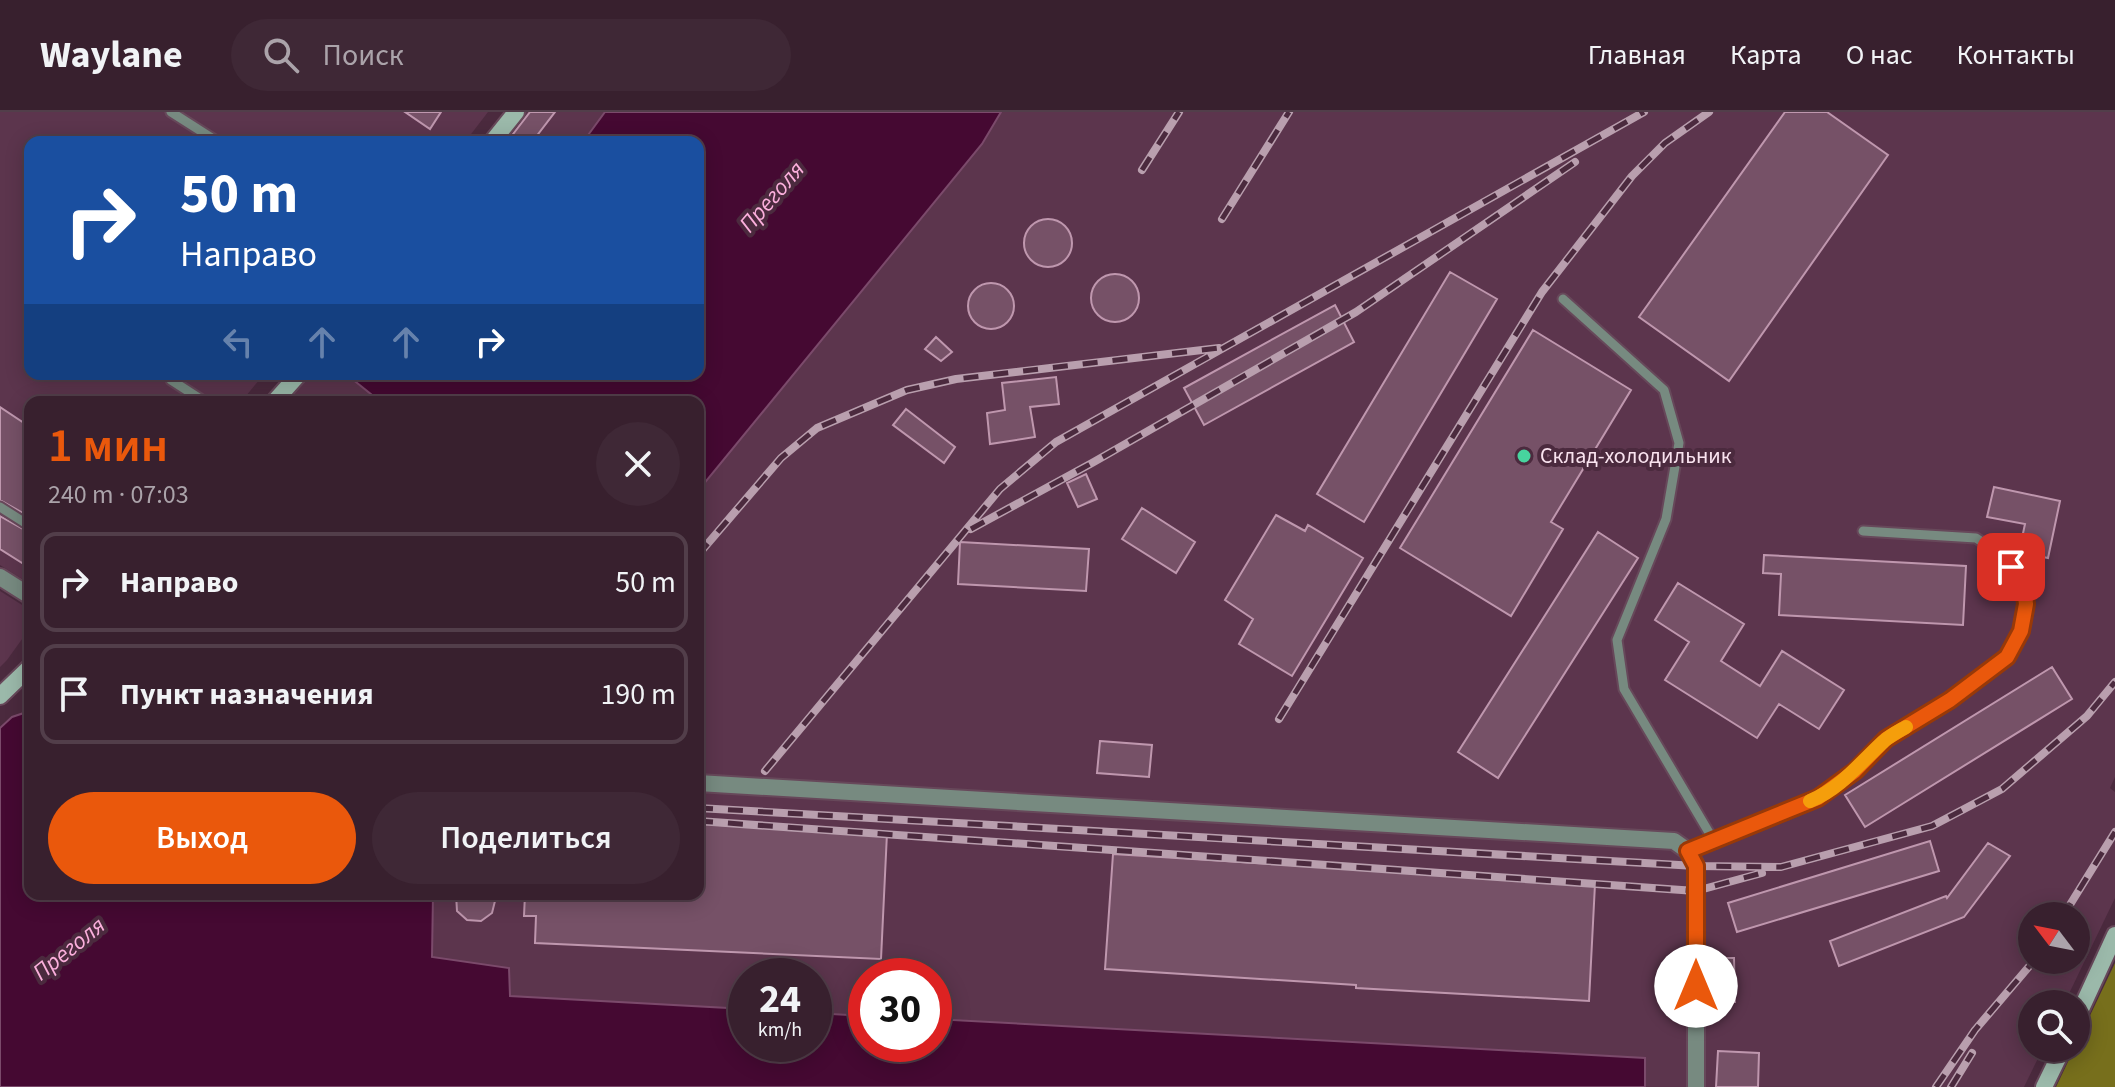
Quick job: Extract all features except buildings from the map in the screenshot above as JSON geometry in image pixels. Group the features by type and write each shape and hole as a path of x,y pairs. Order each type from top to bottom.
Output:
{"main road":[{"path":"497,136 516,112"},
{"path":"279,396 294,380"},
{"path":"0,696 24,673"},
{"path":"2090,990 2115,935"},
{"path":"2044,1087 2056,1062"}],"street":[{"path":"0,577 24,592"},
{"path":"704,783 1674,841 1688,851 1696,866 1696,1087"}],"lane":[{"path":"171,112 209,136"},
{"path":"1563,299 1664,390 1679,443 1666,519 1617,640 1624,689 1714,841"},
{"path":"171,380 196,396"},
{"path":"0,507 24,522"},
{"path":"1688,851 1818,798 1855,771 1886,739 1950,700 2007,657 2021,631 2026,604 2023,581 1999,553 1976,538 1863,531"}],"shaded area":[{"path":"0,112 488,112 470,136 24,136 24,380 259,380 246,396 24,396 24,580 0,565"},
{"path":"525,112 605,112 587,136 507,136"},
{"path":"1001,112 2115,112 2115,777 2110,788 2115,792 2115,898 2090,950 2090,902 2018,902 2018,974 2078,974 2071,990 2018,990 2018,1062 2036,1062 2024,1087 1645,1087 1645,1059 952,1020 952,958 848,958 848,1015 832,1014 832,958 728,958 728,1008 510,996 509,968 432,957 433,900 704,900 704,484 982,144"},
{"path":"304,380 353,380 373,396 290,396"},
{"path":"0,591 24,606 24,636 0,667"},
{"path":"2115,963 2115,1087 2056,1087 2068,1062 2090,1062 2090,1016"}],"water":[{"name":"Преголя","path":"605,112 1001,112 982,144 704,484 704,396 371,396 353,380 704,380 704,136 587,136"},
{"name":"Преголя","path":"24,713 24,900 433,900 432,957 509,968 510,996 728,1008 728,1062 832,1062 832,1014 848,1015 848,1062 952,1062 952,1020 1645,1058 1645,1087 0,1087 0,728 12,717"}],"railway":[{"path":"1142,170 1179,112"},
{"path":"1222,219 1289,112"},
{"path":"765,771 1000,489 1056,442 1644,112"},
{"path":"1279,719 1542,292 1632,176 1665,143 1709,112"},
{"path":"971,529 1356,312 1575,162"},
{"path":"704,548 781,458 817,428 907,390 956,379 1219,348"},
{"path":"704,808 1696,866 1781,867 1932,826 2002,789 2087,716 2115,682"},
{"path":"704,821 1696,891 1762,873"},
{"path":"2072,902 2115,832"},
{"path":"1936,1087 1975,1030 2023,974"},
{"path":"1951,1087 1972,1053"}],"slow traffic":[{"path":"1810,801 1855,771 1886,739 1906,727"}],"place":[{"name":"Склад-холодильник","path":"1524,456"}],"route":[{"path":"1696,986 1696,866 1688,851 1818,798 1855,771 1886,739 1950,700 2007,657 2021,631 2026,604 2023,581 2011,567"}]}
